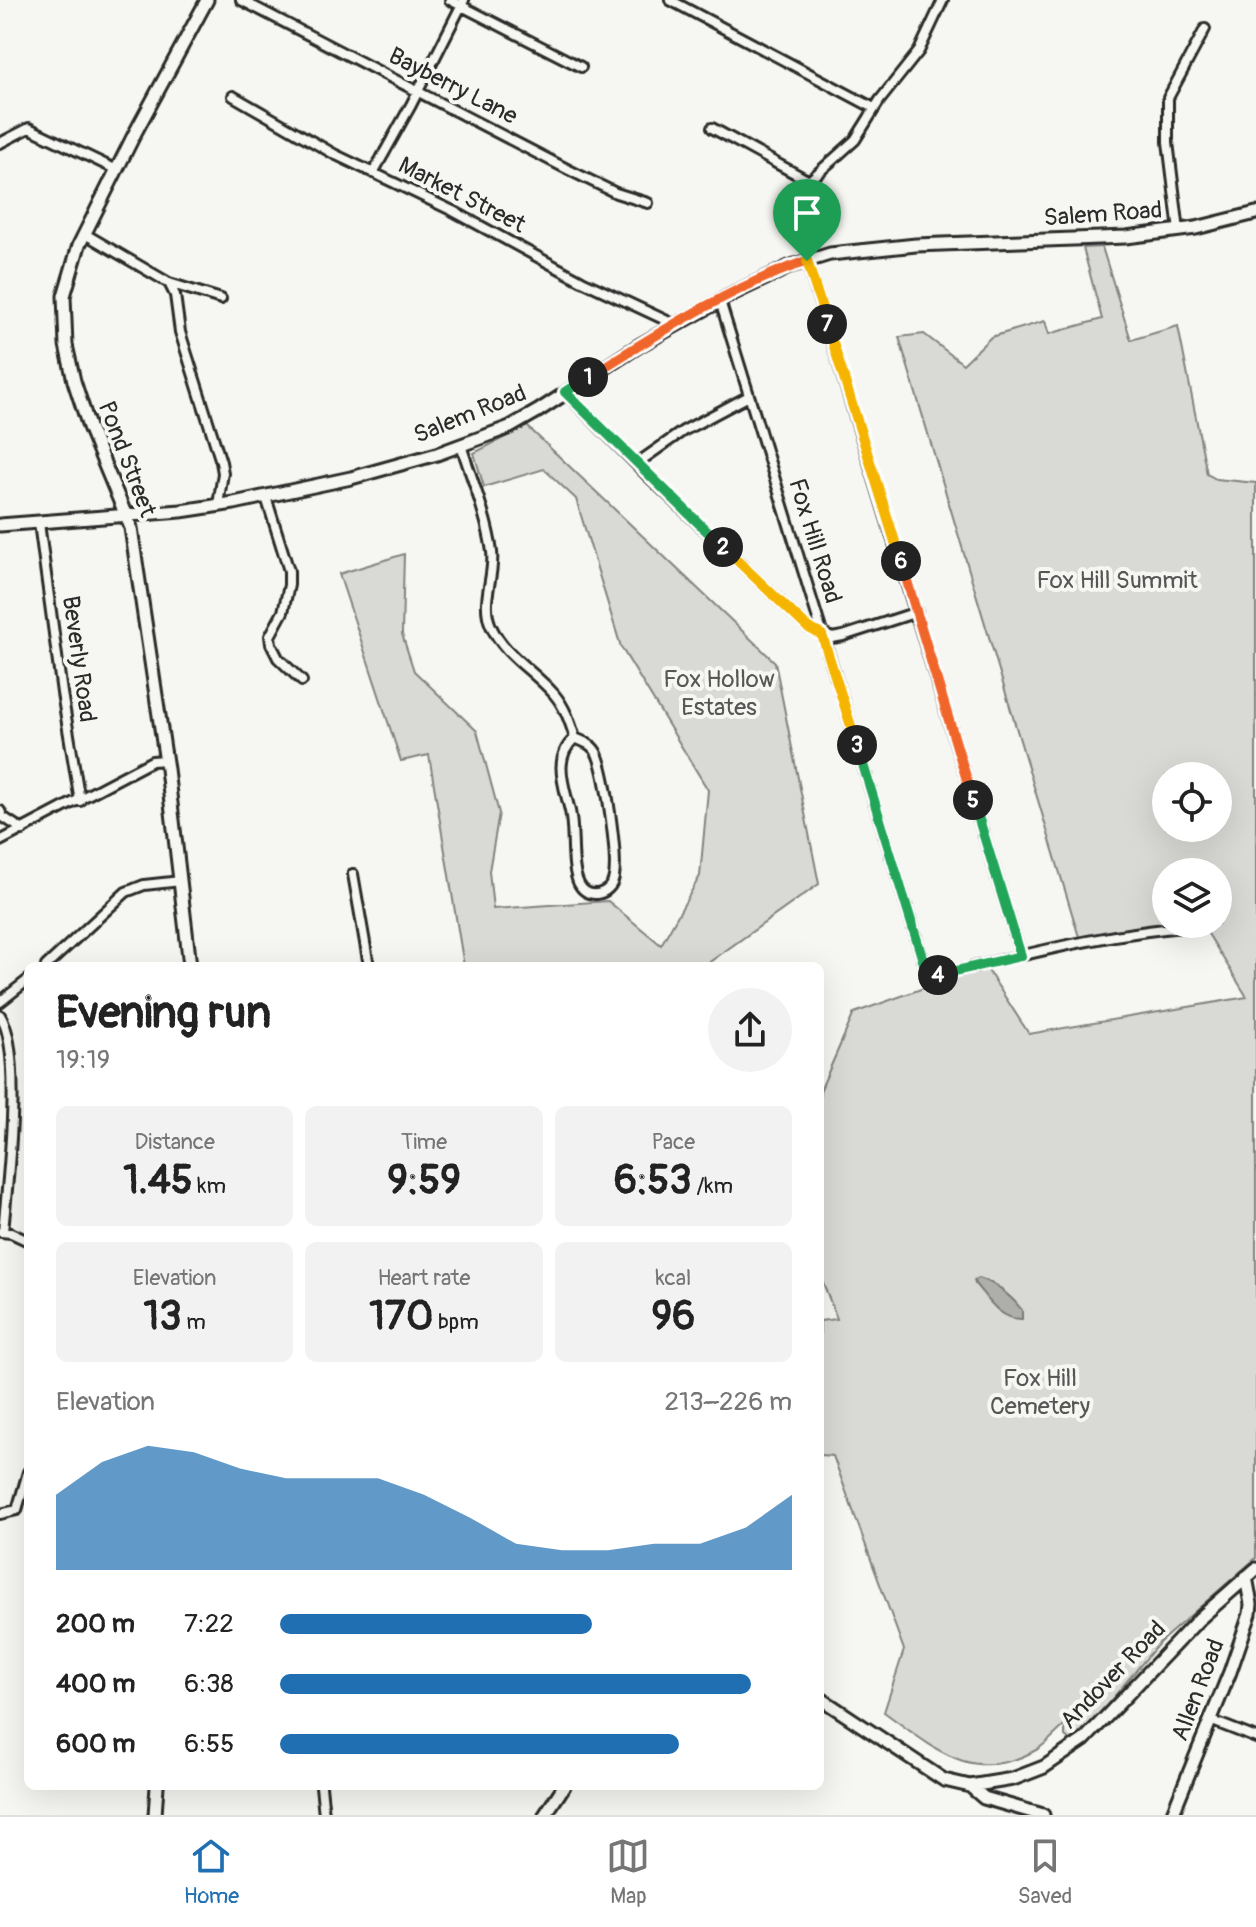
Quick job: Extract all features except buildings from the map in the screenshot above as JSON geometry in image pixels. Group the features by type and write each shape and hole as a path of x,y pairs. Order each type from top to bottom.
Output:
{"main road":[{"name":"Pond Street","path":"190,962 166,760 131,528 89,427 66,345 64,296 85,234 207,0"},
{"name":"Salem Road","path":"0,525 126,516 266,497 405,463 461,445 510,427 720,301 807,261 830,254 916,245 1082,239 1179,231 1256,213"},
{"name":"Allen Road","path":"1172,1815 1250,1614 1251,1573"},
{"name":"Andover Road","path":"824,1701 950,1783 970,1786 1029,1774 1072,1749 1103,1722 1199,1619 1251,1573"},
{"path":"970,1786 986,1799 1043,1815"},
{"path":"155,1815 157,1790"},
{"path":"545,1815 561,1790"}],"street":[{"name":"Bayberry Lane","path":"241,0 581,176 616,193 648,203"},
{"path":"450,0 463,3 581,67"},
{"path":"670,0 874,108"},
{"path":"712,128 809,181 855,140 874,108 919,51 943,0"},
{"path":"373,173 463,3"},
{"path":"1179,231 1168,142 1168,98 1205,29"},
{"name":"Market Street","path":"233,96 334,154 453,211 582,281 676,325"},
{"path":"0,143 29,128 117,170"},
{"path":"85,234 169,283 221,299"},
{"path":"807,261 1021,956 1152,930"},
{"path":"169,283 175,295 180,332 221,462 223,473 218,505"},
{"name":"Fox Hill Road","path":"720,301 926,970 935,976 1021,956"},
{"path":"565,392 807,627 832,638 864,632 917,612"},
{"path":"636,464 693,425 749,396"},
{"path":"461,445 490,538 493,558 487,601 490,624 510,654 553,693 566,712 575,738 589,744 598,754 610,815 614,878 608,889 599,894 589,894 580,886 576,876 572,821 561,770 565,747 575,738"},
{"path":"266,497 289,571 283,612 270,636 271,644 278,658 302,681"},
{"name":"Beverly Road","path":"39,523 80,801"},
{"path":"0,841 152,761 166,760"},
{"path":"0,811 3,817 23,830"},
{"path":"353,874 368,962"},
{"path":"50,962 126,892 144,885 181,881"},
{"path":"0,1002 24,983"},
{"path":"0,1015 8,1033 13,1101 1,1232 24,1240"},
{"path":"0,1514 17,1510 24,1486"},
{"path":"1210,1720 1256,1738"},
{"path":"321,1790 324,1815"}],"green space":[{"name":"Fox Hill Cemetery","path":"1102,247 1131,340 1178,326 1207,474 1216,479 1256,483 1256,1558 1160,1642 1096,1718 1071,1741 1065,1736 1065,1725 1040,1748 1013,1760 992,1764 955,1758 884,1712 904,1650 833,1456 824,1455 824,1321 837,1319 824,1285 824,1082 854,1013 985,966 1029,1034 1247,997 1211,938 1232,938 1232,858 1152,858 1152,927 1079,937 899,337 924,334 963,364 991,337 1045,321 1049,334 1102,319 1083,248"},
{"name":"Fox Hollow Estates","path":"527,426 775,662 819,884 710,962 463,962 429,755 401,761 339,574 404,554 402,634 414,671 477,731 499,813 489,871 493,909 608,901 661,945 700,876 708,790 621,647 576,499 544,469 484,487 474,453"}],"shaded area":[{"path":"979,1278 997,1286 1013,1300 1022,1310 1022,1319 1007,1316 995,1308 975,1284 974,1280"}],"route":[{"path":"807,261 1021,956 935,976 929,974 822,635 807,627 648,476 565,392 640,345 734,293 807,261"}],"park label":[{"name":"Fox Hill Summit","path":"1117,580"}]}
